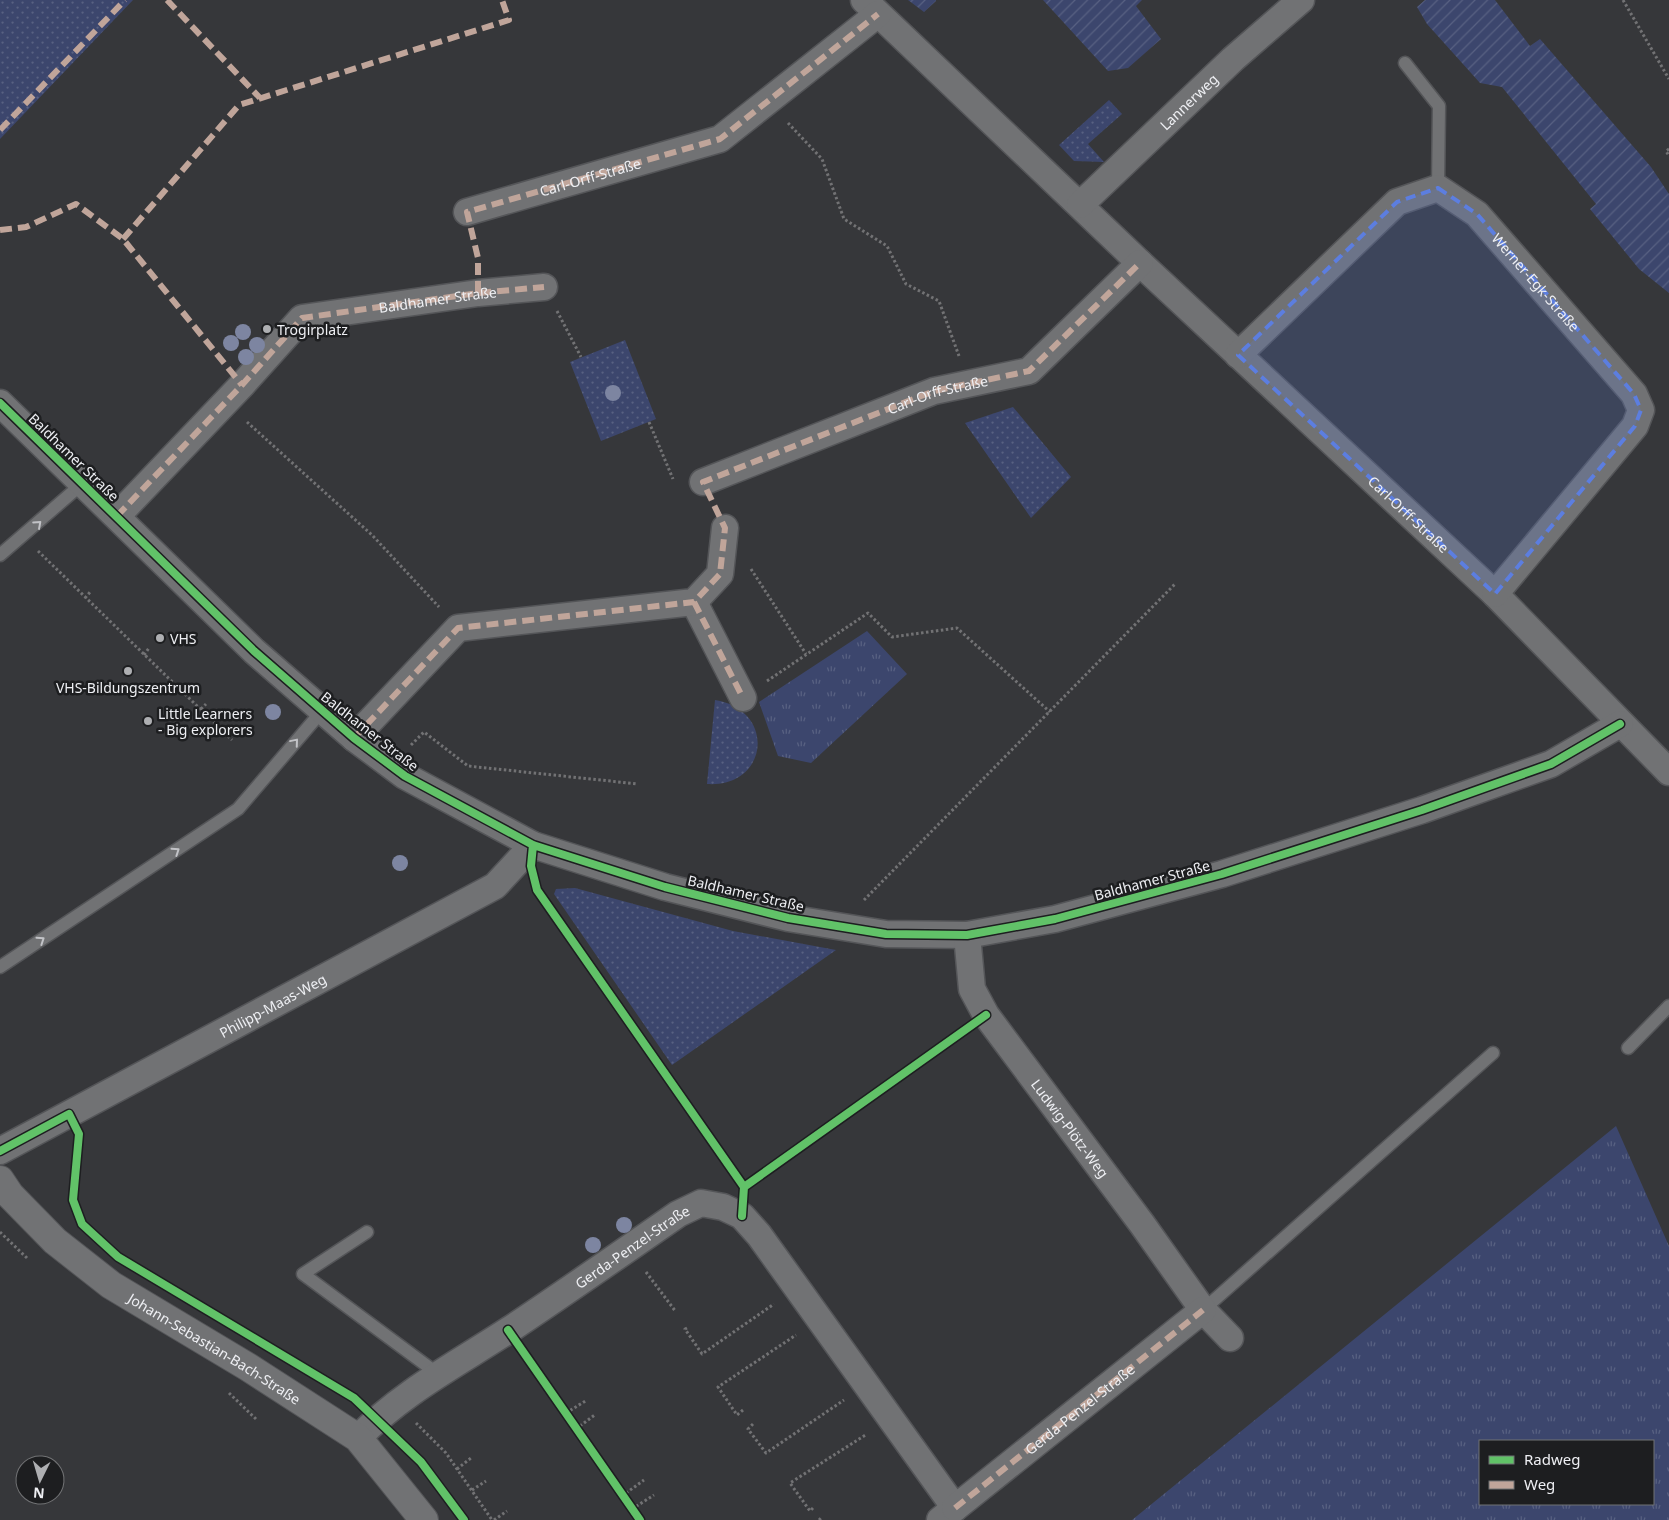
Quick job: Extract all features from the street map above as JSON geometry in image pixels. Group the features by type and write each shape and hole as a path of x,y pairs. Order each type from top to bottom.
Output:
{"street":[{"name":"Lannerweg","path":"1080,205 1233,59 1301,0"},
{"name":"Carl-Orff-Straße","path":"467,212 720,139 769,101 871,7 1140,263 1495,594 1669,772"},
{"path":"1238,355 1397,202 1438,188"},
{"name":"Werner-Egk-Straße","path":"1438,188 1477,214 1634,394 1641,410 1635,426 1495,594"},
{"name":"Carl-Orff-Straße","path":"703,482 934,391 1029,372 1140,263"},
{"name":"Baldhamer Straße","path":"116,516 225,403 302,318 478,293 544,286"},
{"name":"Baldhamer Straße","path":"0,403 254,651 354,738 405,776 533,845 664,886 788,918 886,934 967,935 1055,919 1184,884 1413,813 1551,764 1620,724"},
{"path":"458,628 694,602 720,574 725,528"},
{"path":"694,602 743,698"},
{"name":"Baldhamer Straße","path":"354,738 458,628"},
{"name":"Philipp-Maas-Weg","path":"0,1151 495,886 533,845"},
{"name":"Ludwig-Plötz-Weg","path":"967,935 972,989 986,1015 1142,1224 1203,1310 1230,1338"},
{"name":"Johann-Sebastian-Bach-Straße","path":"0,1180 10,1195 55,1241 111,1285 248,1367 358,1438 424,1520"},
{"name":"Gerda-Penzel-Straße","path":"358,1438 377,1418 438,1374 508,1330 678,1214 701,1203 723,1207 742,1216 820,1319 891,1419 948,1514 1203,1310"}],"lane":[{"path":"1405,63 1439,106 1438,188"},
{"path":"0,554 83,483"},
{"path":"0,967 238,810 322,710"},
{"path":"1628,1048 1669,1006"},
{"path":"1203,1310 1493,1053"},
{"path":"367,1232 303,1274 438,1374"}],"path":[{"path":"1623,0 1669,79"},
{"path":"769,101 822,159 844,219 887,246 906,284 939,301 959,356 979,381"},
{"path":"1669,149 1666,151 1669,156"},
{"path":"544,286 581,357"},
{"path":"225,403 372,535 458,628"},
{"path":"649,422 678,491 703,482"},
{"path":"41,555 232,740"},
{"path":"750,567 806,654"},
{"path":"858,906 1175,584"},
{"path":"85,598 91,591"},
{"path":"743,698 868,613 892,637 957,628 1050,712"},
{"path":"144,655 150,648"},
{"path":"201,709 206,704"},
{"path":"407,748 424,732 468,766 638,784"},
{"path":"629,1248 676,1312"},
{"path":"687,1328 685,1330 702,1354 797,1289"},
{"path":"743,1410 737,1415 718,1387 820,1319"},
{"path":"753,1424 748,1429 766,1453 867,1385"},
{"path":"566,1413 587,1400"},
{"path":"396,1404 446,1452 493,1520 507,1511"},
{"path":"576,1429 596,1414"},
{"path":"814,1508 810,1511 790,1483 891,1419"},
{"path":"457,1469 471,1458"},
{"path":"622,1496 644,1480"},
{"path":"472,1490 486,1481"},
{"path":"632,1509 654,1495"}],"highlighted area":[{"path":"1438,188 1477,214 1634,394 1641,410 1635,426 1495,594 1238,355 1397,202"}],"green space":[{"path":"0,0 133,0 0,139"},
{"path":"908,0 936,0 936,1 924,12"},
{"path":"1043,0 1142,0 1136,6 1161,39 1128,68 1108,71"},
{"path":"1425,0 1495,0 1530,46 1540,39 1651,167 1669,194 1669,293 1639,269 1590,209 1596,204 1502,87 1480,83 1427,24 1417,7"},
{"path":"1109,100 1122,114 1088,144 1104,162 1074,161 1059,145"},
{"path":"625,340 656,419 601,441 570,362"},
{"path":"1013,407 1071,477 1031,518 965,423"},
{"path":"867,631 907,674 811,763 778,756 759,702"},
{"path":"715,700 735,707 749,718 756,732 758,747 753,762 743,774 728,782 707,784"},
{"path":"575,888 733,931 836,950 672,1065 554,894 556,889"},
{"path":"1616,1126 1669,1246 1669,1520 1132,1520"}],"marked path":[{"path":"0,130 125,0"},
{"path":"167,0 260,98"},
{"path":"123,239 239,105 509,20 502,0"},
{"path":"478,293 478,258 467,212 720,139 878,14"},
{"path":"0,230 26,227 76,204 123,239 242,385"},
{"path":"354,738 458,628 694,602 720,574 725,528 703,482 934,391 1029,371 1140,263"},
{"path":"117,516 242,385 302,318 478,293 544,287"},
{"path":"694,602 743,698"},
{"path":"955,1508 1203,1310"}],"cycle path":[{"path":"0,403 254,651 354,738 405,776 533,845 665,887 788,918 886,934 967,935 1055,919 1222,874 1422,810 1551,764 1620,724"},
{"path":"533,845 531,866 537,890 744,1187 742,1216"},
{"path":"744,1187 986,1015"},
{"path":"0,1151 69,1114 79,1134 73,1200 82,1224 118,1257 354,1398 421,1462 464,1520"},
{"path":"508,1330 640,1520"}],"place":[{"name":"Trogirplatz","path":"267,329"},
{"name":"VHS","path":"160,638"},
{"name":"VHS-Bildungszentrum","path":"128,671"},
{"name":"Little Learners - Big explorers","path":"148,721"}]}
